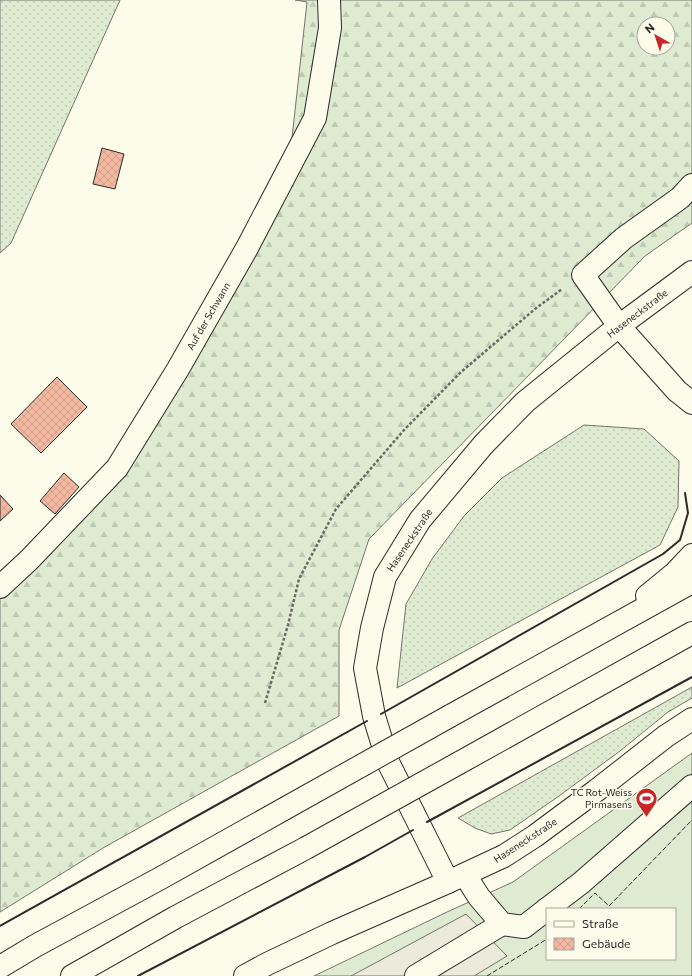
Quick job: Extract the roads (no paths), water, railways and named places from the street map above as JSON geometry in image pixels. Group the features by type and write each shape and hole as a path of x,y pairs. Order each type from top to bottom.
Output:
{"main road":[{"name":"Auf der Schwann","path":"0,587 29,560 117,468 178,370 247,248 315,118 330,28 329,0"},
{"path":"692,185 680,198 624,238 582,275 619,326 684,397 692,418"},
{"name":"Haseneckstraße","path":"457,878 388,762 374,716 366,668 372,628 384,577 420,520 483,445 525,402 619,326 692,272"},
{"path":"612,627 675,573 692,555"},
{"path":"0,968 35,946 166,875 692,582"},
{"path":"72,976 176,917 306,848 692,633"},
{"name":"Haseneckstraße","path":"245,976 319,939 504,856 535,836 666,736 692,719"},
{"path":"548,908 581,883 692,786"},
{"path":"457,878 479,897 502,924 524,928 546,910"},
{"path":"416,976 502,924"}],"place":[{"name":"TC Rot-Weiss Pirmasens","path":"647,818"}]}
